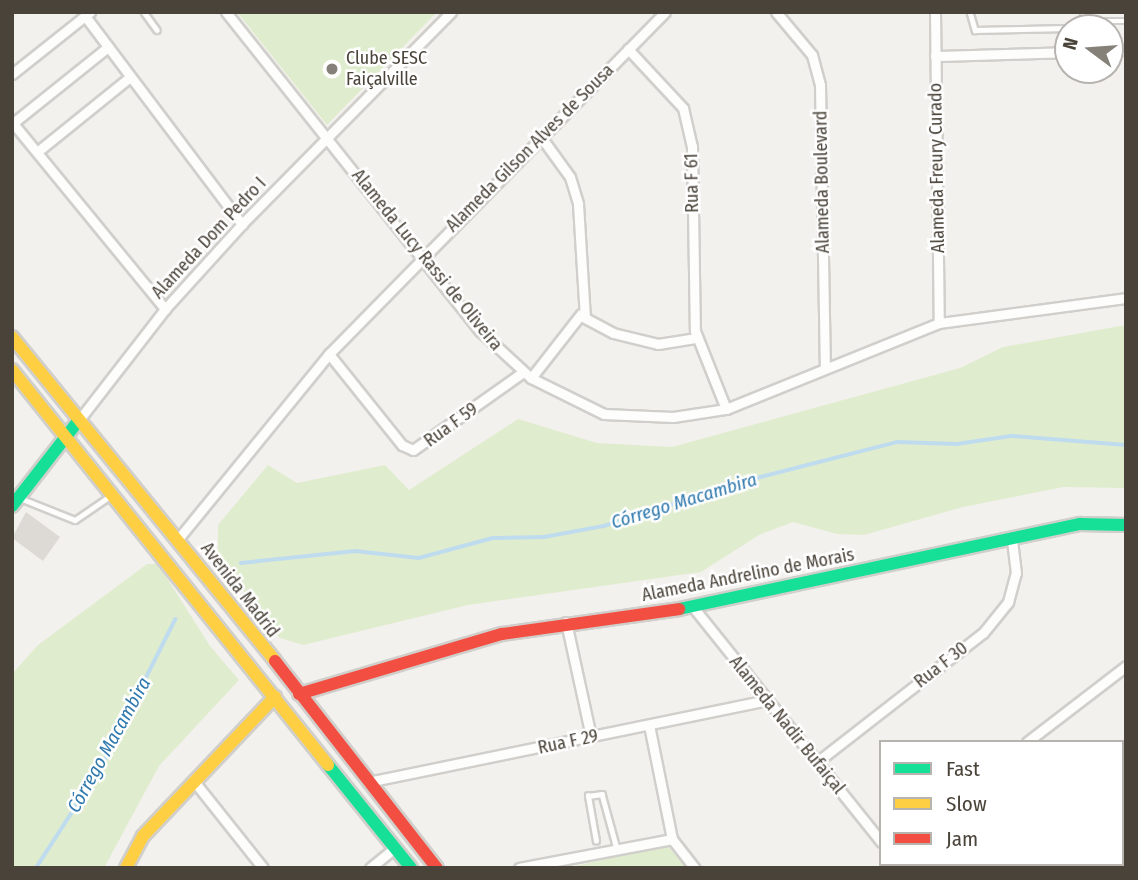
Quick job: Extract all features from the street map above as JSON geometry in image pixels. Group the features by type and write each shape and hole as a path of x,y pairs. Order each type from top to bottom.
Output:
{"main road":[{"name":"Avenida Madrid","path":"12,337 178,539 437,868"},
{"path":"12,370 411,868"},
{"name":"Alameda Dom Pedro I","path":"15,501 79,420"},
{"name":"Alameda Andrelino de Morais","path":"299,695 502,634 566,622 693,607 1080,524 1126,525"},
{"path":"126,868 142,836 275,697"}],"street":[{"name":"Alameda Lucy Rassi de Oliveira","path":"226,12 480,331 527,375 604,414 673,417 726,409 825,365 939,323 1126,298"},
{"name":"Alameda Dom Pedro I","path":"79,420 165,309 242,224 452,12"},
{"name":"Alameda Gilson Alves de Sousa","path":"178,539 329,354 665,12"},
{"name":"Alameda Boulevard","path":"776,12 812,55 820,85 825,365"},
{"name":"Alameda Freury Curado","path":"934,12 939,323"},
{"path":"12,74 87,14 130,77 242,224"},
{"path":"108,47 13,122 165,309"},
{"name":"Rua F 61","path":"628,49 682,108 686,120 692,146 697,338 726,409"},
{"path":"935,56 1054,52"},
{"path":"37,152 130,77"},
{"path":"527,375 581,314 578,204 570,177 541,137"},
{"path":"581,314 600,328 658,344 697,338"},
{"name":"Rua F 59","path":"329,354 401,445 413,450 527,375"},
{"name":"Rua F 30","path":"817,762 983,633 1008,602 1016,573 1012,538"},
{"name":"Alameda Nadir Bufaiçal","path":"693,607 879,840"},
{"path":"566,622 591,737"},
{"path":"1030,740 1126,666"},
{"name":"Rua F 29","path":"368,782 767,700"},
{"path":"649,725 672,839 695,868"},
{"path":"193,780 263,868"},
{"path":"520,868 672,839"},
{"path":"370,868 395,848"}],"lane":[{"path":"144,12 157,30"},
{"path":"970,12 975,30 1054,28"},
{"path":"15,501 75,520 112,495"},
{"path":"596,841 587,796 602,794 617,849"}],"green space":[{"name":"Clube SESC Faiçalville","path":"237,12 437,12 327,125"},
{"path":"1126,325 1126,488 1063,487 963,507 864,535 837,534 793,522 759,535 701,572 468,605 303,645 280,638 262,619 218,553 218,525 268,465 297,483 385,465 409,490 518,419 597,443 672,447 960,368 1003,347"},
{"path":"147,564 158,564 210,646 239,680 159,766 104,868 12,868 12,674 38,645"},
{"path":"667,845 686,868 567,868"}],"building":[{"path":"26,512 60,537 43,561 12,538"}],"waterway":[{"name":"Córrego Macambira","path":"241,563 355,551 419,558 493,538 544,537 604,526 749,480 897,442 957,444 1012,436 1126,445"},
{"name":"Córrego Macambira","path":"36,868 101,767 175,620"}],"traffic: fast":[{"path":"12,506 79,420"},
{"path":"679,609 1080,524 1126,525"},
{"path":"328,765 411,868"}],"traffic: slow":[{"path":"12,337 275,661"},
{"path":"12,370 328,765"},
{"path":"126,868 143,836 275,697"}],"traffic: jam":[{"path":"299,694 502,634 679,609"},
{"path":"275,661 437,868"}],"place":[{"name":"Clube SESC Faiçalville","path":"332,69"}]}
